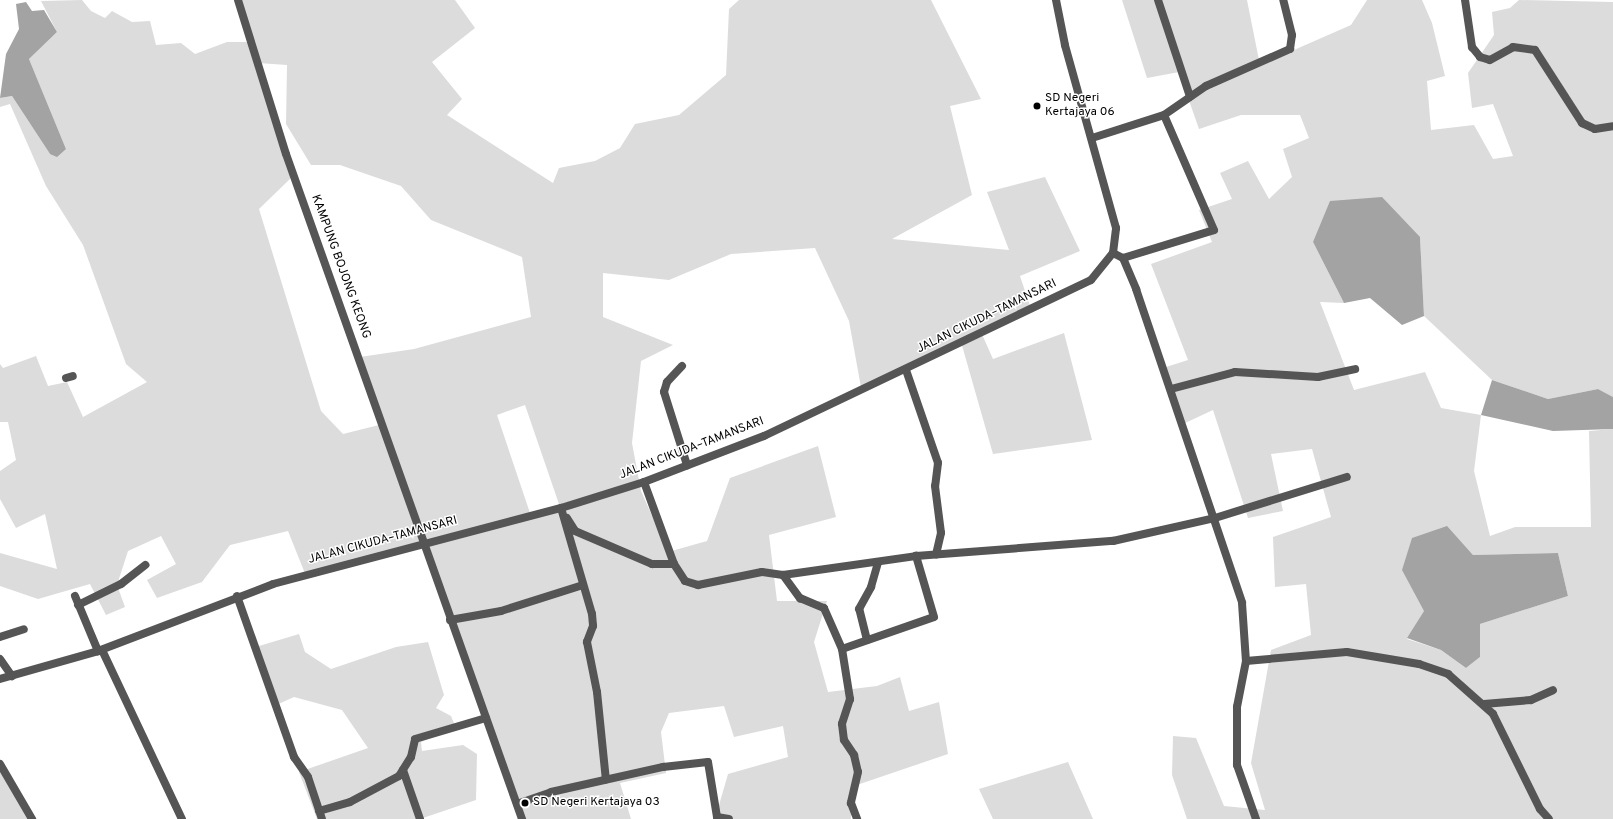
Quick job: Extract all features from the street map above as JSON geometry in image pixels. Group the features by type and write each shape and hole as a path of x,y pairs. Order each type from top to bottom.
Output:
{"street":[{"name":"KAMPUNG BOJONG KEONG","path":"238,0 286,154 425,541 450,620 522,819"},
{"path":"1056,0 1113,214 1116,239 1113,253 1123,258 1171,388 1215,518 1245,616 1246,661 1237,707 1237,765 1256,819"},
{"path":"1158,0 1190,97"},
{"path":"1092,138 1164,115 1206,86 1290,49 1292,35 1283,0"},
{"path":"1465,0 1472,47 1480,57 1490,60 1513,47 1535,50 1582,123 1595,129 1613,126"},
{"path":"1123,258 1214,230 1164,115"},
{"name":"JALAN CIKUDA–TAMANSARI","path":"0,679 100,650 237,596 425,541 561,508 644,482 764,436 906,370 1091,280 1113,253"},
{"path":"682,366 667,382 664,392 687,465"},
{"path":"1171,388 1235,372 1318,377 1355,369"},
{"path":"906,370 938,464 935,486 941,533 936,554"},
{"path":"644,482 674,564 685,581 698,585 762,572 783,575 916,556 1113,541 1215,518 1347,477"},
{"path":"561,508 575,531 652,564 674,564"},
{"path":"561,508 593,626 587,642 606,780"},
{"path":"842,649 934,617 916,556"},
{"path":"867,640 859,609 871,587 878,562"},
{"path":"78,605 121,584 145,565"},
{"path":"783,575 800,598 824,608 842,649 850,699 842,724 844,740 854,755 858,772 851,803 857,819"},
{"path":"450,620 501,611 583,585"},
{"path":"75,596 182,819"},
{"path":"237,596 294,757 308,777 320,815 350,802 399,776 403,770 415,739 486,718"},
{"path":"0,637 24,629"},
{"path":"1246,661 1362,653 1434,668 1458,681 1484,704 1510,742 1540,809 1549,819"},
{"path":"0,659 12,676"},
{"path":"1484,704 1531,700 1553,690"},
{"path":"517,804 606,780 708,762 717,817 729,819"},
{"path":"0,764 32,819"},
{"path":"403,770 420,819"}],"shaded area":[{"path":"82,0 91,11 105,18 112,11 132,22 150,21 156,45 181,43 195,54 227,42 250,42 236,0 455,0 475,28 432,62 462,99 447,115 553,183 559,168 595,161 620,148 635,124 679,115 726,75 729,9 739,0 931,0 981,99 950,106 972,195 892,239 1009,250 987,192 1045,177 1080,251 1020,276 1030,306 981,332 993,359 1064,333 1092,440 993,454 961,342 862,393 849,321 815,248 731,254 669,280 603,273 603,317 673,345 641,361 632,443 641,491 668,552 707,541 730,478 818,446 836,517 769,535 777,601 827,601 814,642 828,692 877,686 900,677 909,711 939,702 948,754 851,787 851,819 715,819 728,774 788,757 783,726 734,737 724,706 669,713 661,732 666,773 620,783 631,819 520,819 425,543 306,576 288,531 230,545 202,582 157,598 147,580 176,564 161,536 128,551 117,585 125,607 106,615 90,584 38,599 0,586 0,553 57,569 45,514 16,528 0,499 0,471 16,460 8,422 0,422 0,364 3,368 36,356 48,386 67,382 83,417 147,382 126,364 83,245 46,186 10,104 0,107 0,98 12,96 50,154 66,149 29,59 57,32 41,1","holes":["258,63 287,65 286,124 311,165 340,165 401,186 431,220 522,257 531,317 414,349 360,357 383,424 343,434 321,411 259,209 292,177","525,405 561,510 531,516 497,415"]},
{"path":"1122,0 1247,0 1260,65 1351,25 1367,0 1422,0 1432,23 1445,76 1427,81 1431,130 1474,125 1493,159 1513,156 1493,104 1472,108 1468,73 1494,35 1492,12 1510,8 1519,0 1613,2 1613,397 1598,389 1548,399 1492,380 1424,316 1420,237 1313,242 1344,303 1320,302 1354,390 1425,372 1441,408 1481,415 1474,471 1490,536 1515,527 1591,527 1589,431 1613,429 1613,819 1187,819 1172,775 1173,736 1196,738 1224,806 1265,810 1251,763 1271,650 1311,635 1306,584 1275,587 1273,537 1331,517 1312,449 1271,454 1283,511 1248,518 1213,410 1183,424 1163,368 1188,360 1151,264 1212,242 1199,210 1232,199 1220,173 1248,161 1269,199 1292,177 1283,149 1309,138 1300,115 1241,115 1199,129 1179,72 1147,78","holes":["1447,527 1473,555 1558,553 1568,596 1480,624 1480,657 1466,668 1441,650 1407,639 1424,611"]},
{"path":"26,2 32,11 44,10 57,32 29,59 66,149 57,157 50,154 12,96 0,98 6,54 19,29 16,4"},
{"path":"1382,197 1420,237 1424,316 1402,325 1370,298 1344,303 1313,242 1330,201"},
{"path":"1492,380 1548,399 1598,389 1613,397 1613,429 1553,431 1481,415"},
{"path":"1447,526 1473,555 1558,553 1568,596 1480,624 1480,657 1466,668 1441,650 1407,638 1424,611 1402,570 1412,538"},
{"path":"299,634 305,652 331,669 396,647 428,642 444,695 436,708 451,716 456,728 421,742 422,751 463,745 477,754 476,800 420,819 317,819 299,772 368,748 342,710 294,697 274,706 252,648"},
{"path":"0,760 31,819 0,819"},
{"path":"1068,762 1093,819 993,819 979,789"}],"place":[{"name":"SD Negeri Kertajaya 06","path":"1037,106"},
{"name":"SD Negeri Kertajaya 03","path":"525,803"}]}
